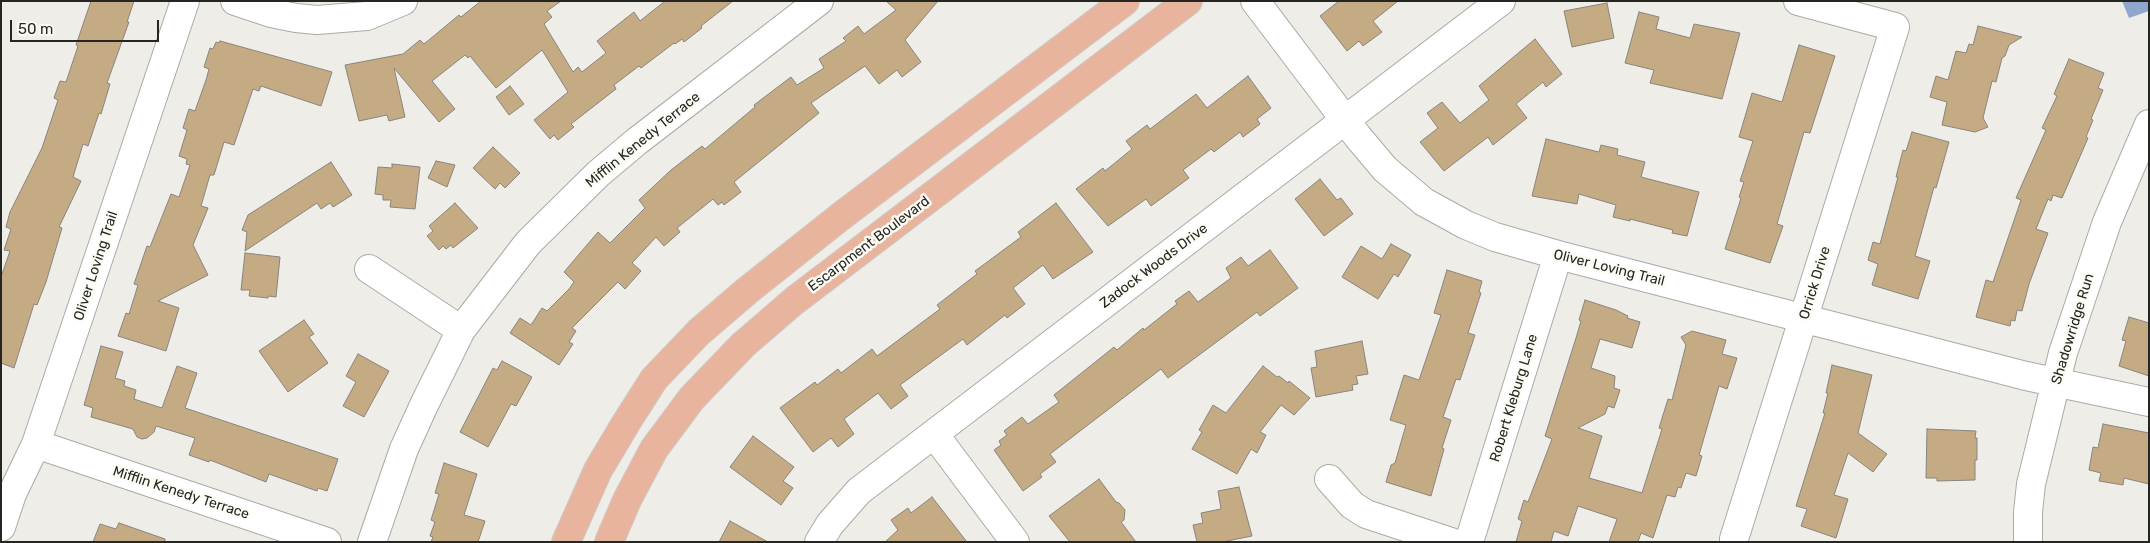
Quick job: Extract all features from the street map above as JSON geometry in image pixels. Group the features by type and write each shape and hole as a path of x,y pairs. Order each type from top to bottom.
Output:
{"main road":[{"path":"566,542 575,518 606,456 654,379 699,332 748,290 840,217 1125,1"},
{"name":"Escarpment Boulevard","path":"609,542 654,449 692,398 743,345 794,302 1188,1"},
{"path":"840,217 864,248"},
{"path":"606,456 640,476"}],"street":[{"name":"Oliver Loving Trail","path":"1,527 12,494 36,444 185,1"},
{"path":"235,1 271,13 317,20 367,16 403,1"},
{"name":"Mifflin Kenedy Terrace","path":"372,542 404,449 461,330 528,243 598,174 636,142 819,1"},
{"name":"Oliver Loving Trail","path":"1255,1 1385,169 1424,202 1466,225 1495,237 1558,255 2055,383 2149,402"},
{"name":"Zadock Woods Drive","path":"819,542 830,524 859,491 1501,1"},
{"name":"Orrick Drive","path":"1734,539 1895,27 1798,1"},
{"name":"Shadowridge Run","path":"2028,542 2028,512 2031,484 2055,383 2107,222 2149,124"},
{"name":"Robert Kleburg Lane","path":"1469,542 1558,255"},
{"path":"369,269 461,330"},
{"path":"934,434 1016,542"},
{"name":"Mifflin Kenedy Terrace","path":"36,444 327,542"},
{"path":"1329,480 1352,505 1366,514 1452,542"}],"water":[{"path":"2122,1 2149,1 2149,11 2129,18"}],"building":[{"path":"91,1 134,1 127,22 129,22 107,83 110,84 101,114 99,113 88,146 83,144 73,177 81,181 59,227 62,228 46,282 37,305 34,304 14,368 1,363 1,277 10,251 4,250 11,229 6,227 10,212 42,148 58,100 54,98 60,81 66,82"},
{"path":"481,1 561,1 547,11 552,17 544,24 573,72 578,67 582,72 606,53 597,41 634,12 640,21 665,1 733,1 684,42 682,39 674,43 641,68 639,66 614,85 616,89 571,124 574,127 558,140 554,135 550,139 534,120 568,92 542,50 496,88 470,56 468,58 465,55 432,81 455,109 439,122 394,68 405,117 389,121 387,115 359,121 345,65 403,54 420,40 424,44 459,15 461,17"},
{"path":"886,1 938,1 905,40 921,62 902,77 897,70 879,84 865,66 811,103 819,113 734,182 741,192 724,205 722,202 718,205 713,199 677,228 680,232 664,246 656,237 632,263 641,271 625,289 618,282 572,328 576,331 569,342 573,344 559,365 510,333 520,318 531,325 542,308 547,311 569,289 574,282 564,272 598,232 610,243 645,208 639,200 671,170 702,146 705,149 755,107 754,105 791,77 797,85 824,68 819,59 846,41 843,38 858,26 864,34 896,10"},
{"path":"1339,1 1398,1 1373,21 1382,32 1363,46 1359,41 1347,51 1320,16"},
{"path":"1607,3 1614,38 1572,47 1564,11"},
{"path":"1639,12 1659,17 1656,29 1690,38 1694,24 1740,33 1722,99 1650,83 1654,70 1625,63"},
{"path":"1978,26 2022,37 2009,45 2005,56 2002,58 1996,82 1992,81 1983,118 1988,127 1975,132 1942,125 1947,102 1930,97 1936,76 1948,80 1956,51 1966,53 1969,44 1973,45"},
{"path":"1535,39 1562,74 1546,87 1543,82 1516,104 1527,118 1493,145 1488,137 1444,171 1420,142 1438,128 1427,113 1442,102 1460,123 1489,100 1479,86"},
{"path":"220,41 332,72 321,106 261,86 259,91 253,89 234,145 224,142 214,175 210,175 201,206 208,208 193,245 208,275 158,301 179,308 166,351 118,336 126,313 129,314 138,285 134,284 147,246 150,247 171,194 179,197 190,165 186,164 187,159 179,156 187,130 183,128 189,109 195,111 206,80 209,69 204,67 210,48 213,49 216,42 219,43"},
{"path":"1799,45 1835,56 1810,133 1804,132 1777,224 1783,226 1770,263 1725,249 1741,198 1739,197 1744,182 1740,181 1753,141 1739,137 1752,93 1782,102"},
{"path":"2069,59 2104,73 2098,88 2103,90 2091,119 2093,120 2086,137 2088,138 2062,198 2053,195 2051,201 2048,199 2036,229 2048,233 2029,284 2022,311 2017,310 2015,321 2011,320 2010,326 1976,317 1986,280 1993,282 2021,200 2016,198 2046,130 2042,128 2057,96 2054,94"},
{"path":"1248,76 1271,108 1257,119 1260,124 1243,137 1240,132 1214,152 1211,149 1183,170 1189,178 1151,206 1146,199 1108,226 1076,189 1103,168 1105,171 1132,149 1126,141 1147,125 1150,129 1196,94 1207,108"},
{"path":"510,86 524,104 509,115 496,97"},
{"path":"1912,132 1949,142 1936,188 1934,187 1915,256 1930,261 1918,299 1872,285 1878,264 1868,260 1873,242 1880,244 1898,177 1896,177 1903,150 1906,151"},
{"path":"1546,139 1599,152 1601,145 1618,149 1617,155 1645,162 1641,177 1699,192 1687,236 1672,233 1673,230 1630,219 1630,221 1613,217 1616,205 1579,194 1577,204 1532,196"},
{"path":"493,147 520,173 505,188 500,183 495,189 473,168"},
{"path":"436,161 455,165 447,187 428,178"},
{"path":"331,162 352,195 333,207 330,203 321,209 317,203 245,251 247,232 242,230 248,215"},
{"path":"392,164 420,167 415,209 390,207 391,200 383,200 383,195 375,194 378,167 392,168"},
{"path":"1320,179 1337,200 1341,198 1353,214 1324,236 1295,199"},
{"path":"455,203 478,228 453,248 451,245 446,249 443,246 439,250 427,236 433,231 429,226"},
{"path":"1056,203 1093,252 1053,279 1043,265 1013,288 1025,304 1007,318 1005,315 967,345 963,339 900,385 908,396 891,409 878,393 844,419 854,434 838,447 831,438 813,452 780,408 815,382 817,385 838,369 841,373 872,349 877,356 940,309 937,305 977,274 975,271 1021,237 1018,232"},
{"path":"1391,244 1411,255 1398,277 1394,274 1378,299 1342,277 1361,246 1382,259"},
{"path":"1270,250 1298,288 1260,316 1257,312 1168,378 1161,369 1050,454 1056,462 1040,474 1042,477 1023,491 994,450 1001,445 999,441 1007,435 1004,431 1022,417 1028,424 1059,402 1054,395 1114,347 1117,350 1143,328 1144,330 1177,304 1175,301 1189,291 1198,302 1231,278 1226,268 1241,257 1248,266"},
{"path":"245,253 280,257 276,297 249,296 250,290 241,290"},
{"path":"1447,270 1482,281 1479,292 1481,293 1468,333 1475,335 1460,380 1456,379 1443,417 1451,420 1442,448 1444,449 1431,496 1386,482 1391,465 1395,463 1406,425 1390,420 1404,375 1419,380 1441,315 1434,313"},
{"path":"1585,300 1616,310 1628,316 1627,318 1640,322 1632,348 1600,339 1591,368 1615,376 1614,388 1620,390 1614,408 1608,406 1605,414 1578,428 1602,436 1589,478 1642,493 1662,429 1659,428 1668,399 1672,400 1686,345 1681,337 1692,331 1726,340 1722,354 1737,358 1727,389 1719,386 1699,455 1702,456 1696,476 1686,473 1681,488 1678,487 1675,497 1667,495 1653,538 1641,533 1638,542 1609,542 1617,519 1578,506 1568,536 1554,531 1551,542 1516,542 1522,521 1518,519 1524,500 1528,502 1552,439 1545,436 1581,321 1579,320"},
{"path":"2129,317 2149,323 2149,376 2119,366 2126,341 2122,340"},
{"path":"304,320 314,334 309,337 328,363 288,392 259,351"},
{"path":"1362,341 1368,374 1356,376 1358,384 1352,385 1353,390 1316,397 1311,368 1317,367 1315,351"},
{"path":"101,346 123,352 115,378 125,381 124,386 136,390 134,399 162,408 177,366 197,373 185,408 338,459 327,491 318,488 317,491 269,474 266,482 210,460 209,462 189,455 195,438 156,426 154,432 147,438 142,439 137,437 133,429 91,417 93,408 84,405"},
{"path":"358,354 389,371 364,417 343,406 356,382 346,376"},
{"path":"502,361 532,377 516,406 511,404 488,447 460,432 493,368 497,370"},
{"path":"1832,365 1872,375 1858,433 1887,454 1873,472 1848,453 1834,495 1848,499 1836,538 1801,526 1807,509 1796,506 1825,413 1823,413"},
{"path":"1263,366 1277,377 1279,376 1288,383 1289,381 1310,398 1294,415 1281,405 1260,432 1266,435 1257,453 1251,449 1237,474 1192,449 1202,432 1199,430 1213,405 1226,413"},
{"path":"2103,424 2149,433 2149,484 2124,478 2123,485 2099,481 2101,473 2089,470 2093,447 2098,448"},
{"path":"1927,429 1976,431 1977,460 1975,460 1975,480 1937,481 1937,478 1926,478"},
{"path":"753,436 794,467 783,481 793,488 781,505 730,467"},
{"path":"444,463 477,474 464,515 485,521 478,542 431,542 433,537 430,536 435,522 431,520 439,494 435,493"},
{"path":"1099,479 1116,502 1125,510 1124,520 1121,522 1136,542 1070,542 1049,516"},
{"path":"1239,487 1252,536 1222,542 1197,542 1193,525 1203,523 1201,513 1221,509 1218,491"},
{"path":"932,497 967,542 885,542 898,530 891,520 908,508 911,513"},
{"path":"730,521 768,542 719,542"},
{"path":"119,523 165,539 165,542 93,542 100,524 116,529"}]}
